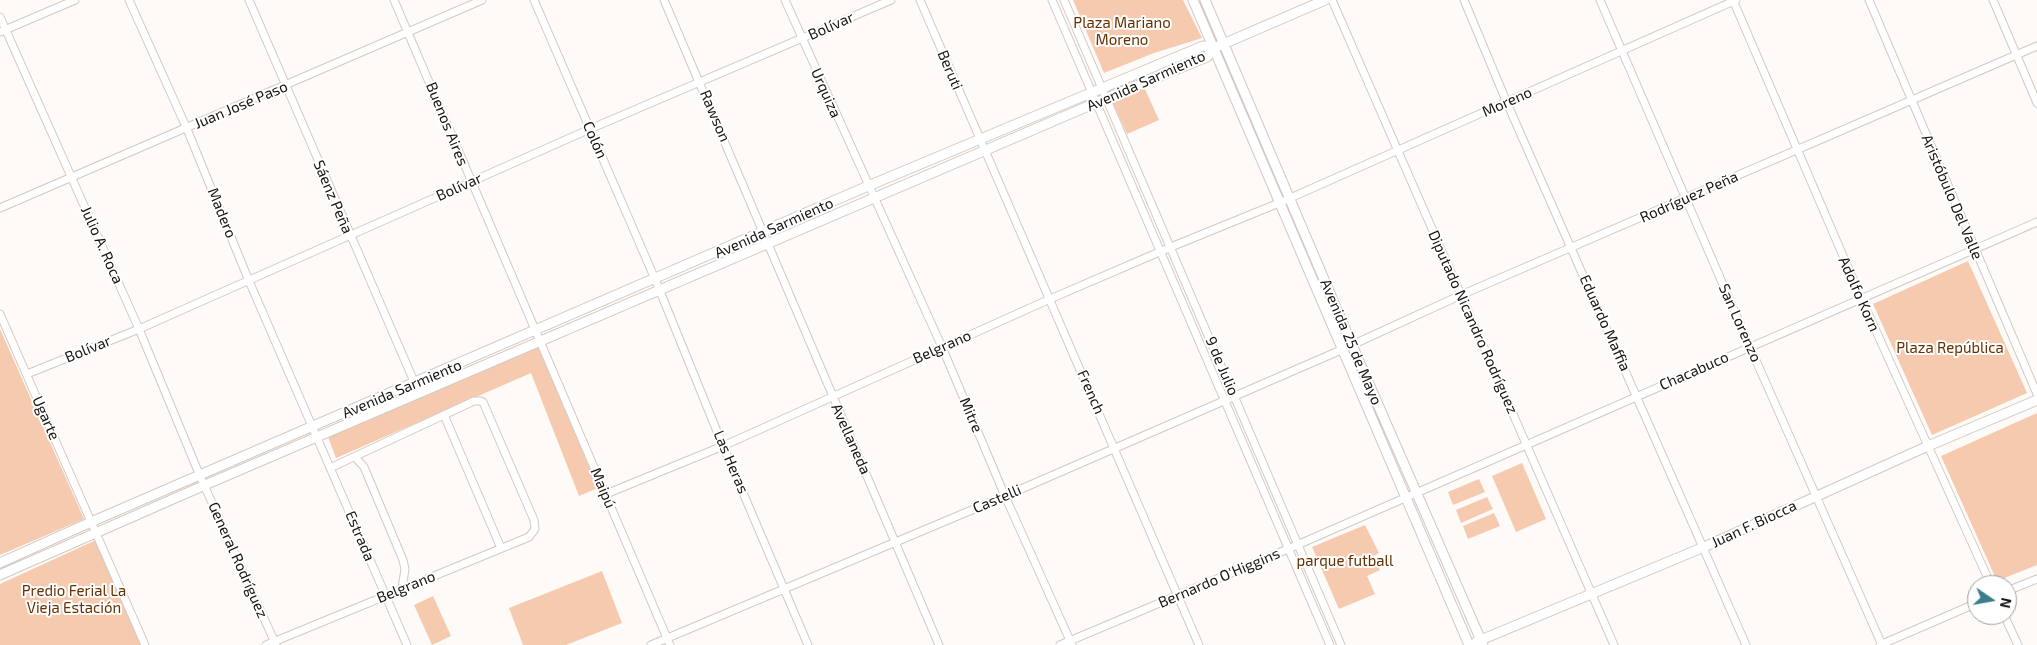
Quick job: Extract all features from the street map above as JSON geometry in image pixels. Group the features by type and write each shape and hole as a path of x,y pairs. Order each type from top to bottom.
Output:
{"main road":[{"name":"Avenida 25 de Mayo","path":"1193,0 1469,645"},
{"name":"Avenida 25 de Mayo","path":"1205,0 1291,198 1352,345 1482,642"},
{"path":"1214,48 1325,0"},
{"name":"Avenida Sarmiento","path":"0,563 91,522 764,233 868,186 1202,46 1214,48 1207,58 1107,98 419,393 96,532 0,576"},
{"name":"Juan F. Biocca","path":"1469,645 1482,642 1590,594 1704,547 1928,446 2037,400"}],"street":[{"path":"3,31 75,0"},
{"name":"Madero","path":"130,0 187,129 249,281 313,427"},
{"name":"Sáenz Peña","path":"249,0 419,393"},
{"name":"Buenos Aires","path":"394,0 535,332"},
{"name":"Juan José Paso","path":"0,208 187,129 482,0"},
{"name":"Colón","path":"534,0 655,279"},
{"name":"Rawson","path":"664,0 764,233"},
{"name":"Urquiza","path":"785,0 868,186"},
{"name":"Bolívar","path":"26,374 139,329 590,129 891,0"},
{"name":"Beruti","path":"920,0 980,140"},
{"name":"9 de Julio","path":"1052,0 1330,645"},
{"name":"9 de Julio","path":"1064,0 1342,645"},
{"name":"Diputado Nicandro Rodríguez","path":"1332,0 1527,444 1590,594 1614,645"},
{"name":"Eduardo Maffia","path":"1464,0 1746,645"},
{"name":"San Lorenzo","path":"1600,0 1881,645"},
{"name":"Moreno","path":"1279,203 1623,52 1734,0"},
{"name":"Adolfo Korn","path":"1734,0 1862,300 1986,575"},
{"name":"Aristóbulo Del Valle","path":"1868,0 1912,100 1974,251 2037,394"},
{"path":"1993,0 2037,103"},
{"name":"Julio A. Roca","path":"0,17 3,31 72,177 139,329 200,476"},
{"name":"Rodríguez Peña","path":"1342,350 1460,295 2037,46"},
{"name":"French","path":"980,140 1115,447 1199,645"},
{"name":"Mitre","path":"868,186 942,347 1005,496 1071,643"},
{"name":"Belgrano","path":"606,494 723,446 1161,251 1279,203"},
{"name":"Chacabuco","path":"1406,496 1862,300 2037,222"},
{"name":"Avellaneda","path":"764,233 939,645"},
{"name":"Las Heras","path":"655,279 723,446 808,645"},
{"name":"Ugarte","path":"0,314 145,645"},
{"name":"Maipú","path":"535,332 669,641"},
{"name":"Castelli","path":"651,645 669,641 784,588 1005,496 1234,395 1342,350"},
{"name":"Belgrano","path":"266,645 275,643 533,534 535,528 534,520 483,402 474,401 444,415"},
{"path":"330,468 444,415 501,548"},
{"name":"Estrada","path":"313,427 408,645"},
{"path":"355,457 364,467 403,560 404,579 402,588"},
{"name":"General Rodríguez","path":"200,476 275,643"},
{"name":"Bernardo O'Higgins","path":"1060,645 1071,643 1406,496"},
{"path":"2017,587 2037,579"},
{"path":"1881,645 1967,607"},
{"path":"2009,625 2018,645"}],"green space":[{"name":"Plaza Mariano Moreno","path":"1073,0 1183,0 1202,38 1154,53 1104,73"},
{"path":"1226,58 1280,185 1276,186 1222,60"},
{"path":"1144,87 1159,120 1127,134 1112,101"},
{"path":"1289,207 1341,331 1338,333 1286,209"},
{"name":"Plaza República","path":"1968,261 2027,393 1932,435 1873,304"},
{"path":"0,329 84,519 0,555"},
{"path":"538,347 598,488 579,496 531,373 336,458 328,437"},
{"path":"2037,413 2037,565 2012,575 1994,575 1941,456"},
{"path":"1522,463 1546,519 1516,532 1492,476"},
{"path":"1479,479 1485,492 1453,505 1448,492"},
{"path":"1487,497 1493,509 1461,523 1456,510"},
{"path":"1494,513 1500,526 1468,539 1463,526"},
{"name":"parque futball","path":"1365,525 1379,553 1373,556 1380,570 1367,576 1375,594 1339,609 1312,547"},
{"name":"Predio Ferial La Vieja Estación","path":"96,540 144,645 0,645 0,584"},
{"path":"602,571 622,623 566,645 523,645 509,608"},
{"path":"433,596 451,636 432,645 414,605"}]}
